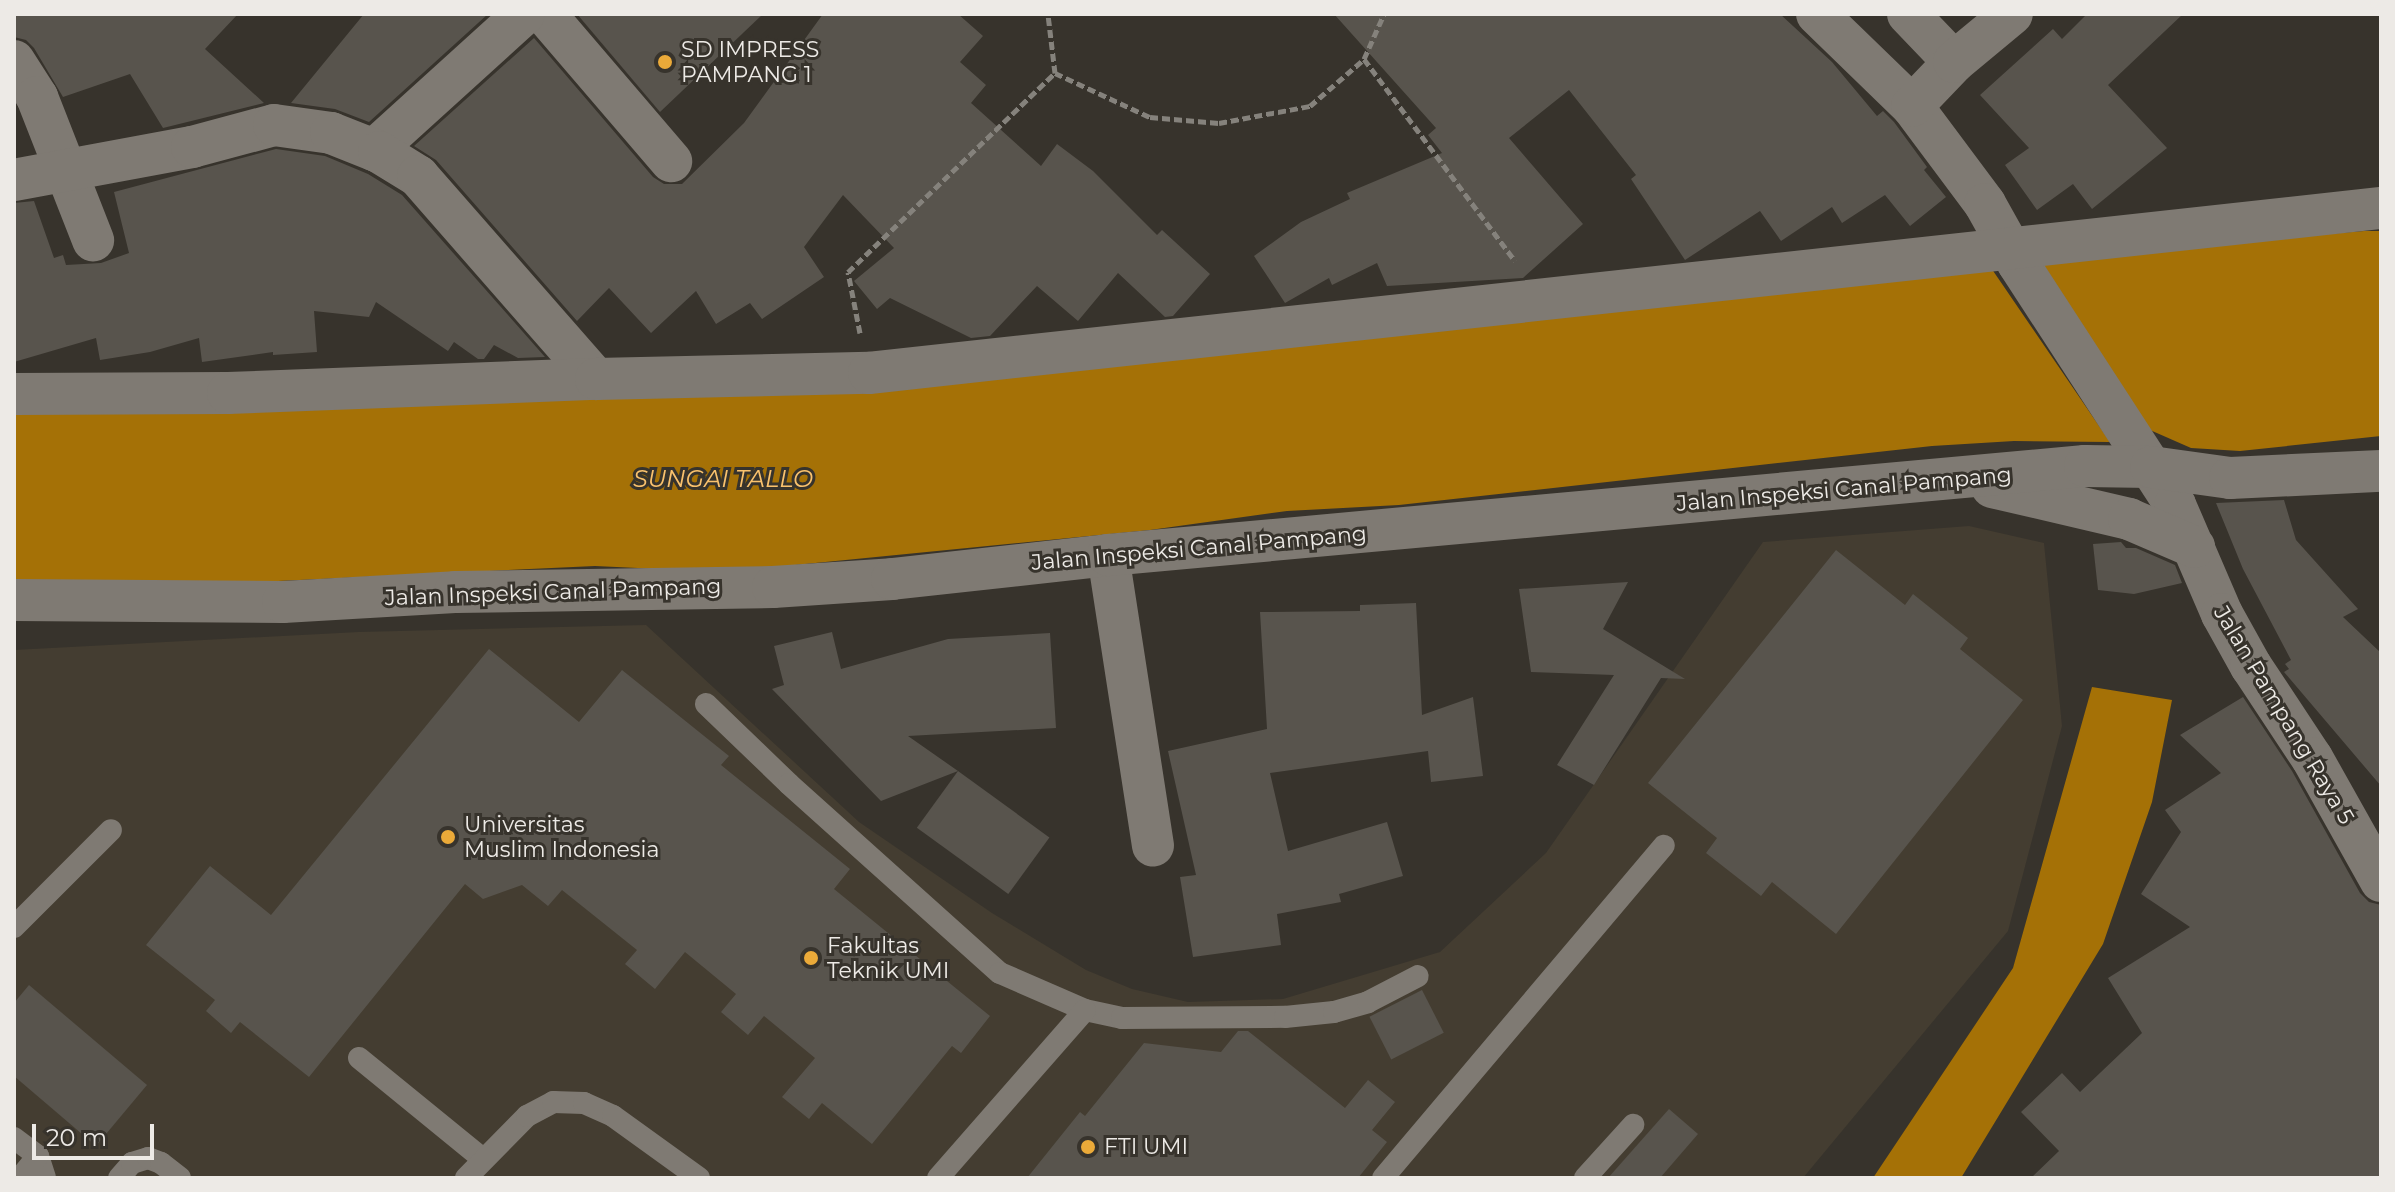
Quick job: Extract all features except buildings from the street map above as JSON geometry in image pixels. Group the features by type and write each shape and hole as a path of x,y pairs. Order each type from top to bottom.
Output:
{"street":[{"path":"374,150 524,14"},
{"path":"545,14 671,161"},
{"name":"Jalan Pampang Raya 5","path":"1817,14 1912,106 1985,204 2125,431 2175,505 2222,614 2251,666 2312,758 2381,881"},
{"path":"1908,14 1954,62"},
{"path":"1912,106 1954,62 2012,14"},
{"path":"14,61 37,97 93,240"},
{"path":"14,180 192,147 274,125 309,127 374,150 418,176 596,379"},
{"path":"14,394 228,393 596,379 869,373 1542,297 2015,256 2381,208"},
{"name":"Jalan Inspeksi Canal Pampang","path":"14,600 283,602 455,592 773,587 892,579 1108,555 2085,466 2151,467 2230,478 2381,471"},
{"path":"1956,479 2129,519 2194,547"},
{"path":"1108,555 1153,846"}],"lane":[{"path":"706,704 789,784 1000,973 1085,1010 1122,1018 1285,1017 1334,1012 1368,1002 1418,976"},
{"path":"14,927 111,830"},
{"path":"1384,1178 1664,846"},
{"path":"938,1178 1085,1010"},
{"path":"359,1058 483,1159"},
{"path":"466,1178 527,1116 553,1102 584,1103 613,1116 699,1178"},
{"path":"1585,1178 1633,1125"},
{"path":"14,1138 38,1156 45,1178"},
{"path":"20,1178 38,1156"},
{"path":"119,1178 132,1163 148,1158 161,1163 180,1178"}],"path":[{"path":"1048,14 1055,73"},
{"path":"1055,73 1150,117 1219,123 1310,106 1364,59 1384,14"},
{"path":"1364,59 1542,297"},
{"path":"869,373 848,272 1055,73"}],"shaded area":[{"name":"Universitas Muslim Indonesia","path":"1969,526 2044,543 2062,726 2008,931 1803,1178 14,1178 14,650 359,632 646,625 859,822 992,913 1086,970 1132,989 1188,1002 1283,999 1440,952 1546,853 1763,542"}],"water":[{"path":"2381,231 2381,436 2240,451 2191,448 2150,430 2039,258"},
{"name":"SUNGAI TALLO","path":"1985,259 2110,442 2014,441 1932,446 1399,505 1287,511 1150,530 723,572 595,566 278,581 14,587 14,404 299,400"},
{"path":"2092,687 2172,700 2152,802 2103,944 1961,1178 1873,1178 2013,968"}],"place":[{"name":"SD IMPRESS PAMPANG 1","path":"665,62"},
{"name":"Universitas Muslim Indonesia","path":"448,837"},
{"name":"Fakultas Teknik UMI","path":"811,958"},
{"name":"FTI UMI","path":"1088,1147"}]}
